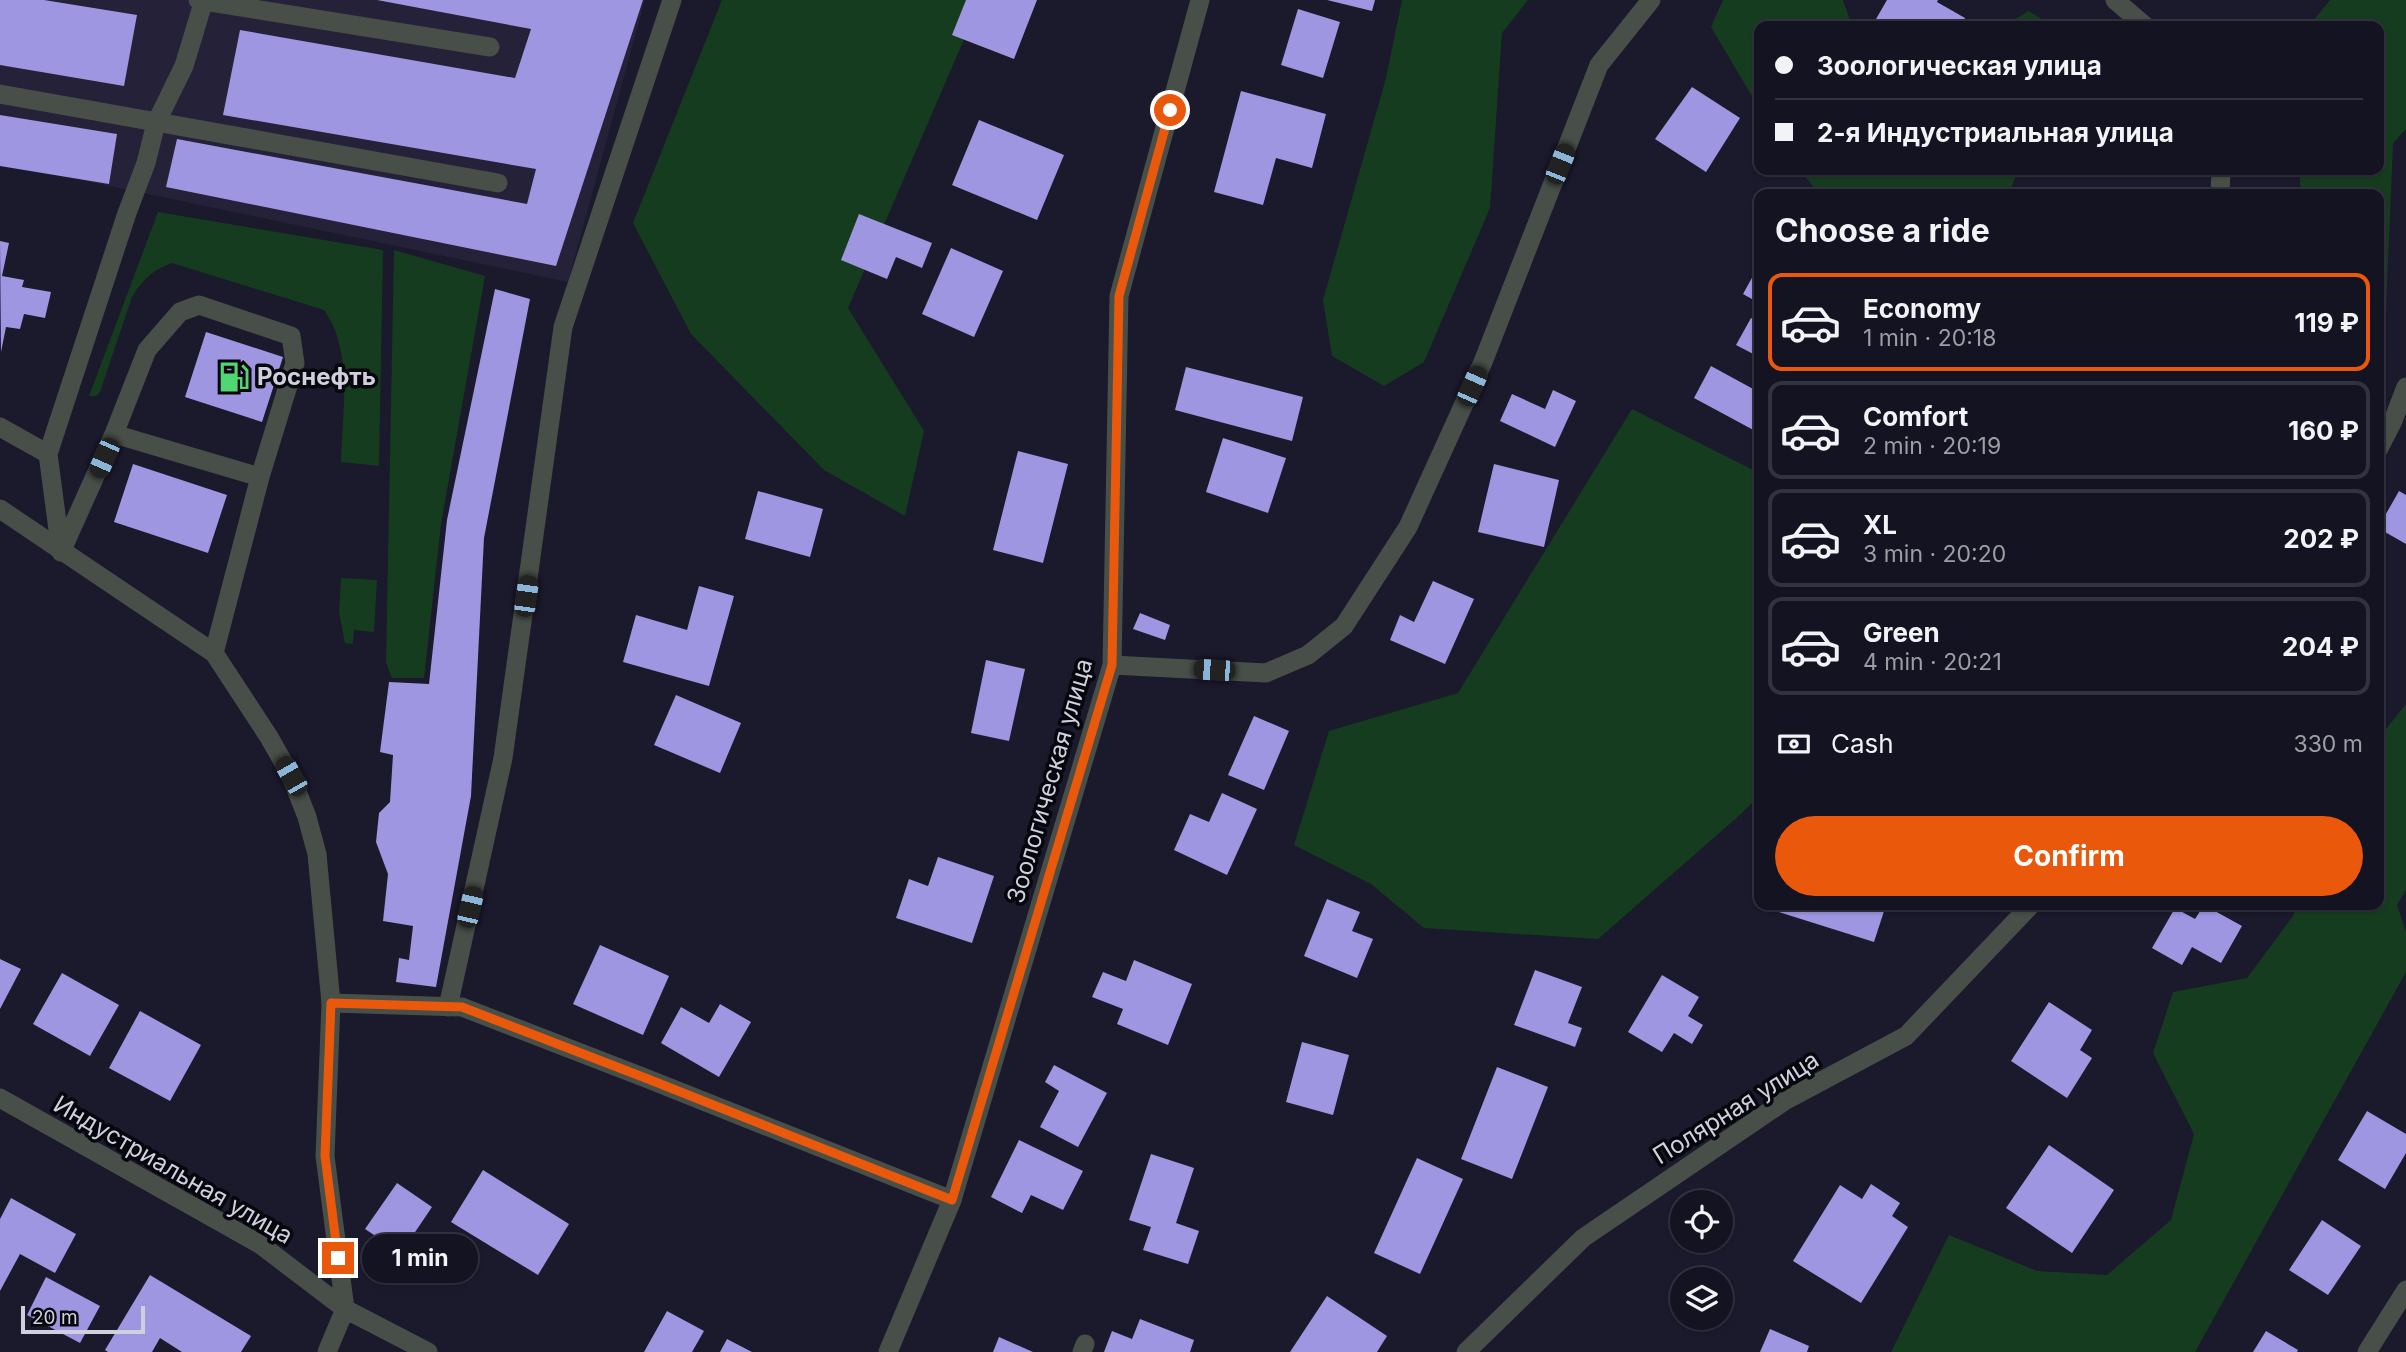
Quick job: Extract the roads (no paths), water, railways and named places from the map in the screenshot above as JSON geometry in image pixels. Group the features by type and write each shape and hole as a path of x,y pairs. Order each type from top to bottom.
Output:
{"street":[{"path":"61,551 48,454 146,163 156,123 184,66 202,0 490,47"},
{"path":"448,1007 503,758 563,327 672,0"},
{"name":"Зоологическая улица","path":"888,1352 952,1200 1112,665 1119,296 1200,0"},
{"path":"1112,665 1266,673 1308,654 1344,626 1408,527 1420,502 1483,362 1599,65 1651,0"},
{"path":"2115,0 2139,21"},
{"path":"0,94 498,183"},
{"path":"61,551 114,434 147,350 180,312 199,305 291,336 295,363 260,477 214,653"},
{"path":"2384,438 2406,387"},
{"path":"0,427 48,454"},
{"path":"114,434 260,477"},
{"path":"0,509 214,653 269,737 291,776 307,817 317,854 331,1003 325,1156 345,1309 327,1352"},
{"name":"Полярная улица","path":"1466,1352 1583,1238 1786,1100 1906,1036 2026,910"},
{"path":"331,1003 462,1007 952,1200"},
{"name":"Индустриальная улица","path":"0,1098 261,1245 345,1309 428,1352"},
{"path":"2367,1352 2406,1290"}],"place":[{"name":"Роснефть","path":"234,377"}]}
